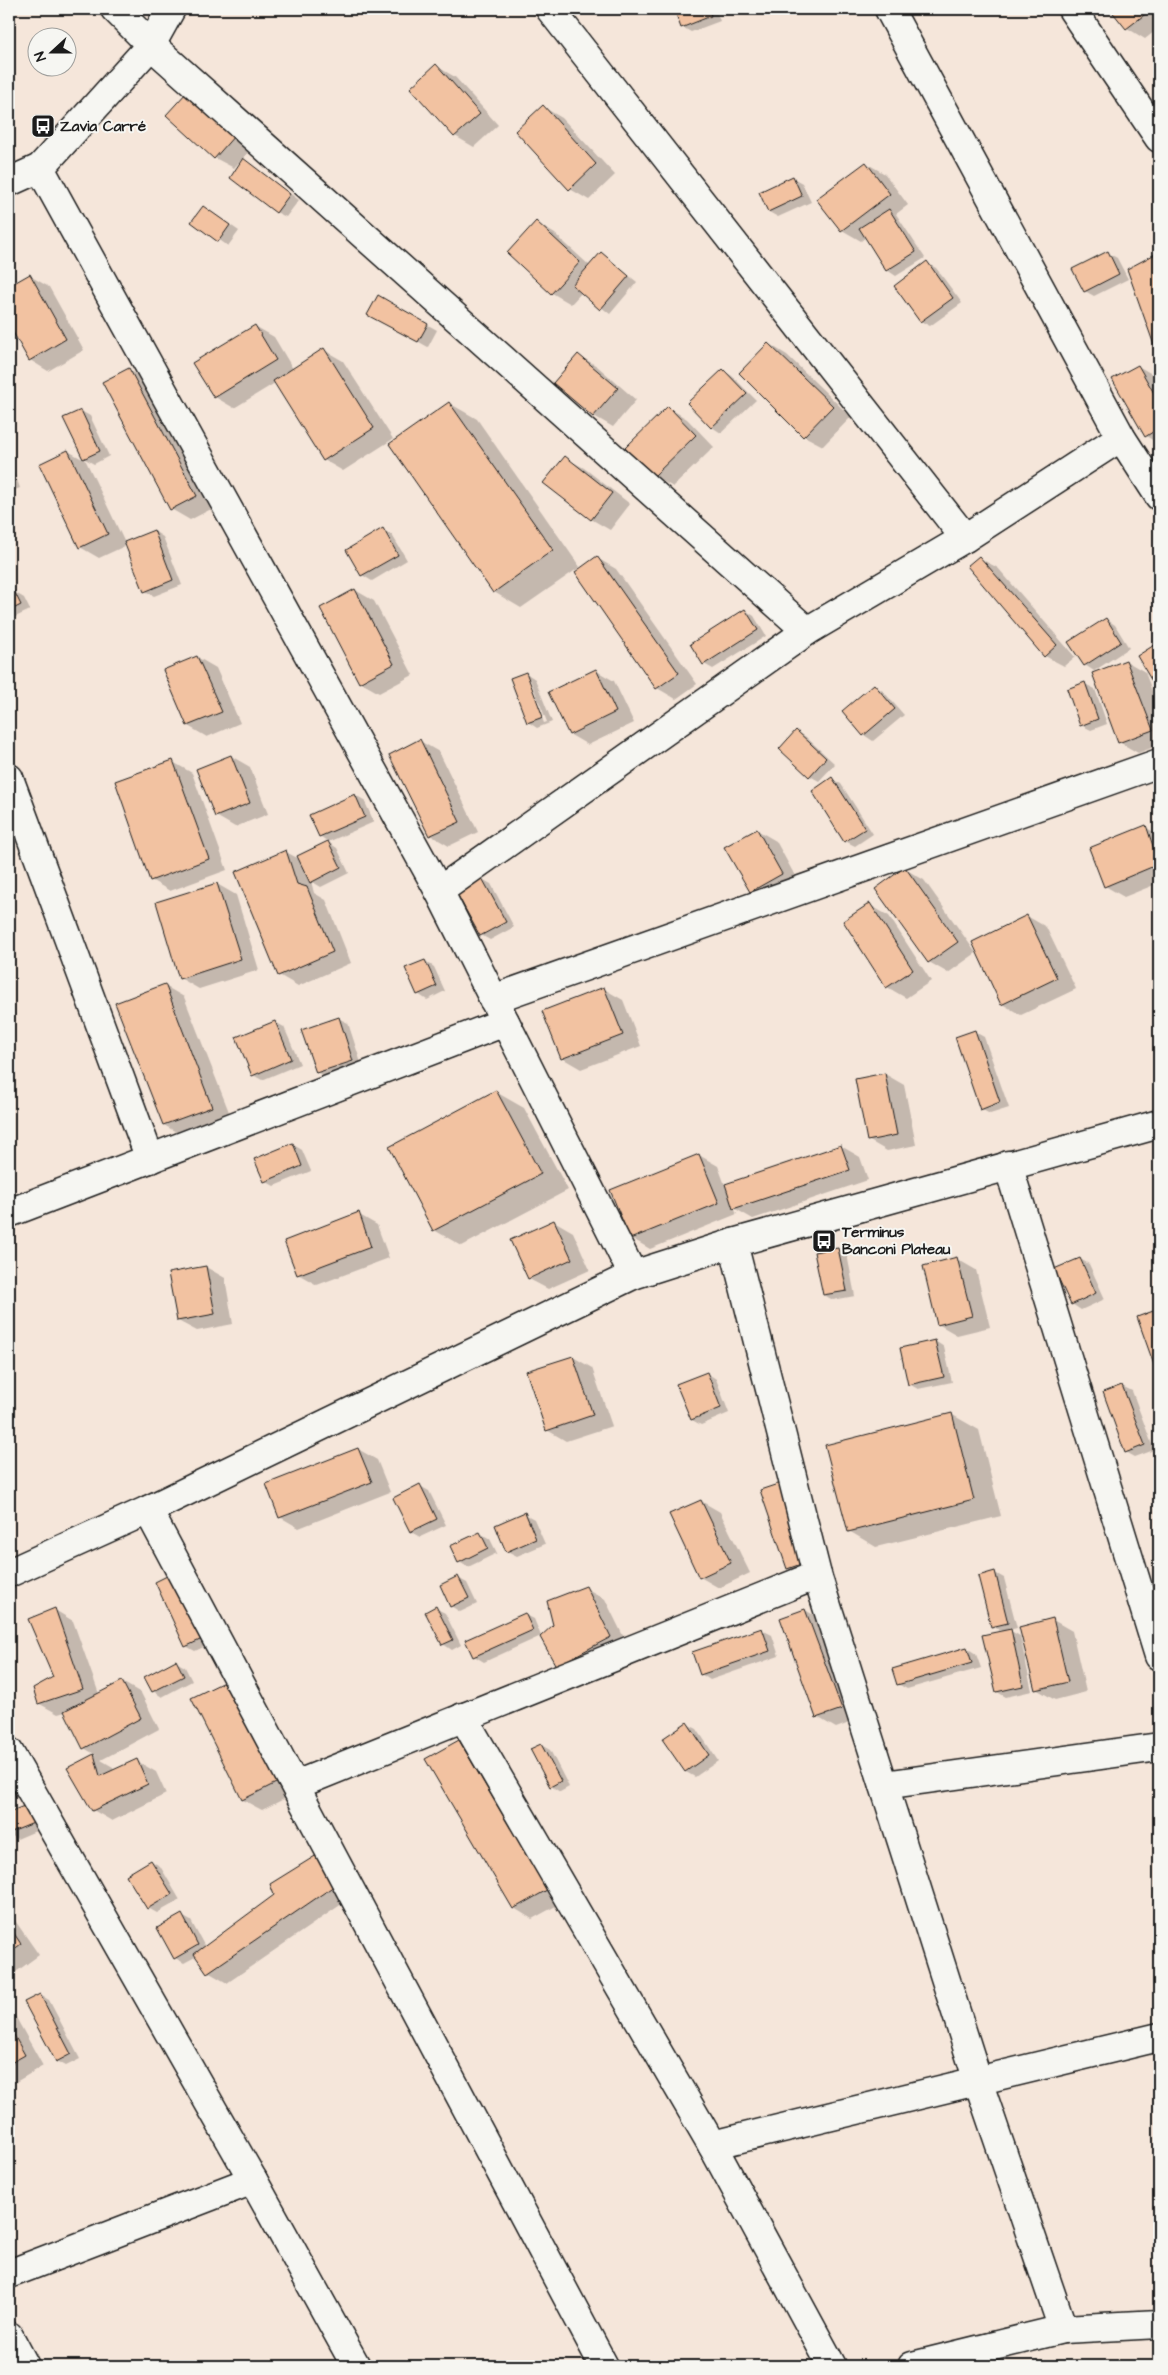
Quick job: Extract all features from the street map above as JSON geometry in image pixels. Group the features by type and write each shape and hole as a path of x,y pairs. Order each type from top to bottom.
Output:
{"street":[{"path":"115,9 151,45 807,631"},
{"path":"9,182 40,168 151,45 171,9"},
{"path":"550,9 965,538"},
{"path":"890,9 1121,437 1159,496"},
{"path":"1072,9 1159,138"},
{"path":"40,168 439,891 633,1275"},
{"path":"439,891 807,631 965,538 1121,437"},
{"path":"9,1213 150,1159 499,1010 1159,763"},
{"path":"9,778 150,1159"},
{"path":"9,1573 148,1510 633,1275 733,1243 1159,1124"},
{"path":"1008,1165 1159,1656"},
{"path":"733,1243 817,1575 978,2081 1063,2329"},
{"path":"148,1510 604,2366"},
{"path":"296,1786 817,1575"},
{"path":"463,1717 712,2145 832,2366"},
{"path":"884,1785 1159,1747"},
{"path":"9,1752 253,2180 356,2366"},
{"path":"712,2145 1159,2037"},
{"path":"9,2274 253,2180"},
{"path":"912,2366 1063,2329 1159,2324"},
{"path":"9,2336 25,2366"}],"building":[{"path":"674,9 709,9 711,16 681,28"},
{"path":"1110,9 1152,9 1126,29"},
{"path":"436,64 480,114 454,137 410,88"},
{"path":"187,92 235,135 214,159 166,115"},
{"path":"543,105 596,164 569,190 515,131"},
{"path":"243,158 290,194 276,213 230,178"},
{"path":"866,162 890,194 841,231 816,199"},
{"path":"793,176 802,196 768,212 759,192"},
{"path":"203,206 230,225 218,242 191,222"},
{"path":"889,209 916,252 886,271 859,228"},
{"path":"536,221 580,262 551,294 507,253"},
{"path":"1108,251 1119,274 1084,292 1072,269"},
{"path":"601,252 629,276 600,310 572,285"},
{"path":"1159,252 1159,344 1154,345 1127,269"},
{"path":"927,261 953,298 920,322 894,286"},
{"path":"30,274 66,339 29,361 9,325 9,286"},
{"path":"378,295 428,324 418,342 367,315"},
{"path":"255,325 276,360 214,398 192,363"},
{"path":"768,343 833,406 803,437 739,373"},
{"path":"324,348 374,428 323,461 273,381"},
{"path":"578,354 618,388 593,417 553,383"},
{"path":"1138,365 1159,402 1159,428 1145,437 1112,379"},
{"path":"129,368 197,496 170,510 102,382"},
{"path":"723,369 747,394 711,428 687,403"},
{"path":"449,402 553,550 493,593 389,444"},
{"path":"668,406 696,435 653,477 625,448"},
{"path":"81,410 100,451 83,459 63,418"},
{"path":"68,450 108,534 79,548 39,464"},
{"path":"565,456 612,493 591,520 543,483"},
{"path":"383,528 398,555 361,576 346,550"},
{"path":"154,530 173,580 144,592 124,542"},
{"path":"597,556 679,673 656,689 575,572"},
{"path":"979,556 1057,645 1044,657 967,566"},
{"path":"355,589 394,664 359,683 320,608"},
{"path":"14,591 21,605 9,611 9,593"},
{"path":"745,609 758,630 703,665 690,644"},
{"path":"1106,618 1121,642 1084,666 1068,642"},
{"path":"1159,642 1159,680 1153,683 1137,656"},
{"path":"197,656 222,712 187,726 163,670"},
{"path":"1126,660 1153,730 1118,743 1092,673"},
{"path":"596,669 616,712 569,735 548,692"},
{"path":"526,672 543,717 527,723 510,678"},
{"path":"1085,682 1098,719 1080,726 1067,689"},
{"path":"874,684 895,709 863,736 842,711"},
{"path":"796,730 826,758 809,777 779,749"},
{"path":"420,739 460,822 429,836 389,755"},
{"path":"231,755 250,803 215,817 196,769"},
{"path":"173,760 209,859 150,881 115,781"},
{"path":"832,777 865,829 844,842 812,791"},
{"path":"355,794 365,817 319,837 309,815"},
{"path":"1146,825 1159,864 1104,887 1089,848"},
{"path":"757,829 782,874 750,892 724,847"},
{"path":"328,841 341,867 310,883 297,856"},
{"path":"286,850 297,884 307,887 333,952 278,976 235,872"},
{"path":"905,867 958,942 928,963 875,889"},
{"path":"482,878 506,922 480,936 456,892"},
{"path":"217,883 241,959 179,979 156,902"},
{"path":"870,903 913,970 886,988 843,921"},
{"path":"1027,915 1057,978 1001,1005 972,942"},
{"path":"425,960 437,986 417,995 405,968"},
{"path":"165,984 212,1107 163,1125 115,1003"},
{"path":"604,987 623,1035 561,1059 542,1011"},
{"path":"339,1017 353,1061 316,1073 301,1030"},
{"path":"275,1021 291,1059 252,1076 236,1037"},
{"path":"975,1030 1000,1102 980,1110 955,1037"},
{"path":"885,1073 897,1135 867,1141 855,1079"},
{"path":"496,1090 541,1174 433,1231 389,1147"},
{"path":"293,1143 302,1166 264,1182 254,1159"},
{"path":"841,1145 850,1170 733,1209 725,1184"},
{"path":"699,1154 719,1203 630,1239 610,1190"},
{"path":"359,1212 371,1247 297,1275 284,1241"},
{"path":"554,1220 572,1259 528,1279 510,1240"},
{"path":"838,1248 847,1291 823,1295 814,1252"},
{"path":"957,1257 972,1316 937,1325 923,1266"},
{"path":"1080,1258 1096,1293 1071,1305 1054,1269"},
{"path":"206,1266 215,1314 177,1321 168,1273"},
{"path":"1156,1310 1159,1320 1159,1373 1157,1373 1137,1317"},
{"path":"935,1340 944,1377 908,1385 900,1348"},
{"path":"573,1356 593,1415 546,1431 526,1371"},
{"path":"707,1372 721,1408 691,1420 676,1384"},
{"path":"1122,1385 1145,1445 1125,1453 1103,1392"},
{"path":"952,1413 974,1500 848,1532 825,1445"},
{"path":"358,1448 372,1482 279,1518 266,1484"},
{"path":"781,1483 807,1562 787,1569 760,1490"},
{"path":"420,1484 437,1519 410,1532 393,1498"},
{"path":"701,1500 731,1563 699,1578 669,1514"},
{"path":"525,1512 536,1539 506,1552 495,1525"},
{"path":"480,1532 488,1548 458,1563 450,1546"},
{"path":"995,1571 1008,1623 991,1627 978,1576"},
{"path":"171,1574 202,1639 185,1647 155,1582"},
{"path":"458,1576 469,1598 450,1607 440,1585"},
{"path":"586,1586 611,1637 556,1666 540,1637 553,1625 547,1601"},
{"path":"436,1606 453,1640 442,1645 425,1612"},
{"path":"55,1608 83,1689 38,1704 33,1688 53,1677 28,1619"},
{"path":"805,1609 842,1709 816,1718 780,1618"},
{"path":"525,1613 533,1630 473,1657 465,1640"},
{"path":"1053,1618 1068,1682 1035,1690 1019,1627"},
{"path":"762,1628 770,1651 700,1675 692,1652"},
{"path":"1011,1629 1023,1686 996,1692 982,1635"},
{"path":"967,1647 972,1663 897,1685 892,1669"},
{"path":"176,1660 184,1676 152,1692 144,1677"},
{"path":"230,1679 280,1781 242,1800 191,1698"},
{"path":"122,1681 141,1718 83,1749 64,1711"},
{"path":"687,1722 709,1755 685,1772 662,1739"},
{"path":"459,1740 547,1890 513,1909 425,1759"},
{"path":"541,1744 561,1781 550,1787 530,1749"},
{"path":"94,1754 100,1776 137,1759 148,1784 92,1811 67,1768"},
{"path":"29,1804 36,1822 9,1833 9,1812"},
{"path":"320,1853 334,1886 207,1973 194,1954 274,1895 270,1884"},
{"path":"151,1860 172,1894 147,1909 126,1875"},
{"path":"182,1914 198,1945 174,1959 157,1928"},
{"path":"9,1926 21,1944 9,1953"},
{"path":"40,1994 71,2054 56,2062 24,2002"},
{"path":"9,2026 25,2055 9,2064"}],"place":[{"name":"Zavia Carré","path":"43,126"},
{"name":"Terminus Banconi Plateau","path":"824,1241"}]}
